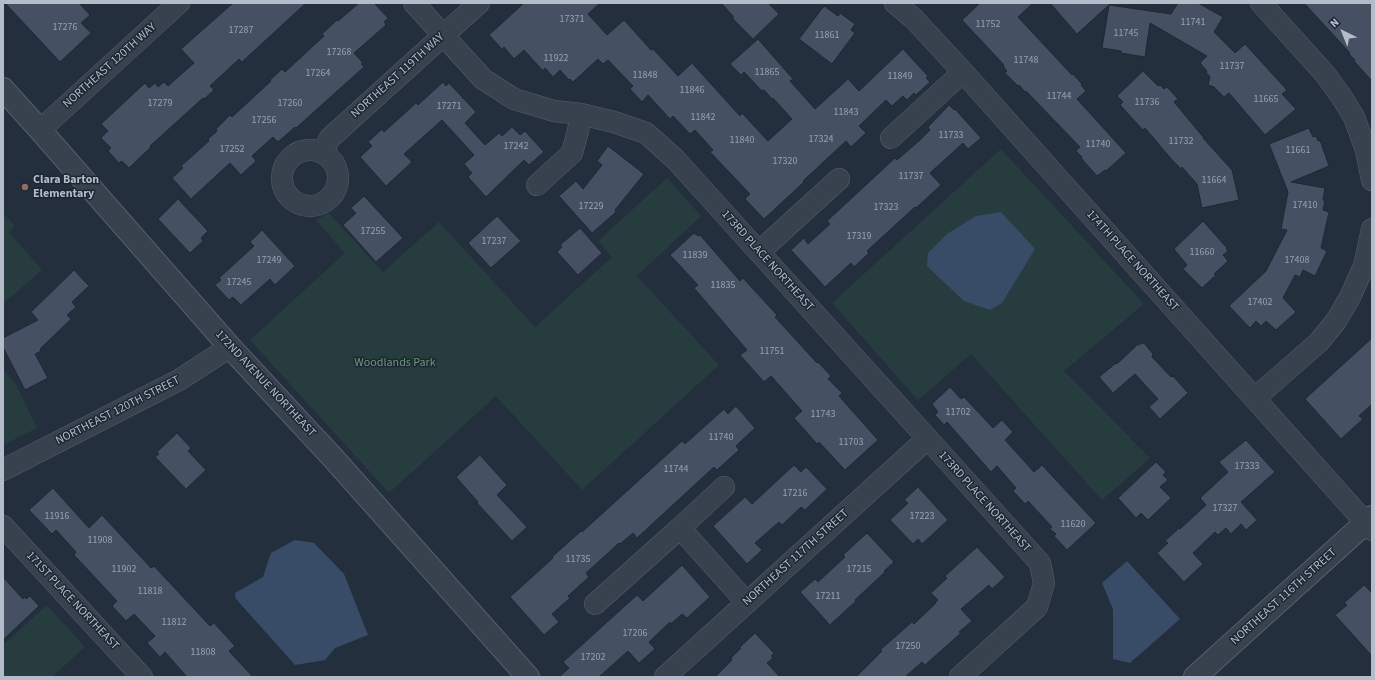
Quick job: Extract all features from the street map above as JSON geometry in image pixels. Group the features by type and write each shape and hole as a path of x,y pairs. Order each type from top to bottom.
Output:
{"street":[{"name":"NORTHEAST 120TH WAY","path":"40,130 179,3"},
{"name":"173RD PLACE NORTHEAST","path":"414,3 483,79 514,99 554,110 581,114 614,122 646,133 675,159 1040,563 1044,583 1037,607 960,677"},
{"name":"NORTHEAST 119TH WAY","path":"322,153 330,138 479,3"},
{"name":"174TH PLACE NORTHEAST","path":"895,3 914,19 963,72 1255,398 1370,523"},
{"path":"1261,3 1324,74 1341,96 1354,117 1366,150 1372,180"},
{"path":"891,138 963,72"},
{"name":"172ND AVENUE NORTHEAST","path":"3,89 230,347 344,471 528,677"},
{"path":"537,186 572,153 581,114"},
{"path":"759,252 839,179"},
{"path":"1255,398 1319,342 1336,321 1350,297 1364,266 1372,229"},
{"name":"NORTHEAST 120TH STREET","path":"3,470 179,380 230,347"},
{"name":"NORTHEAST 117TH STREET","path":"665,677 927,439"},
{"path":"595,604 724,487"},
{"name":"NORTHEAST 116TH STREET","path":"1195,677 1370,523"},
{"name":"171ST PLACE NORTHEAST","path":"3,526 142,677"},
{"path":"680,528 747,603"}],"green space":[{"path":"1001,149 1144,304 1064,371 1150,458 1102,500 971,354 918,400 832,303"},
{"name":"Woodlands Park","path":"667,178 701,216 637,276 719,365 582,490 496,396 389,493 250,340 345,253 316,220 329,213 383,272 439,222 535,327 612,257 598,241"},
{"path":"3,213 15,226 9,232 42,270 3,304"},
{"path":"3,369 16,384 37,428 3,445"},
{"path":"47,605 85,647 52,677 3,677 3,645"}],"water":[{"path":"1001,212 1035,249 1002,303 990,310 964,301 927,266 928,253 947,234 976,216"},
{"path":"295,540 314,543 344,574 368,635 335,648 325,660 295,665 236,599 235,593 263,577 271,553"},
{"path":"1127,561 1180,619 1130,663 1113,659 1113,609 1102,583"}],"building":[{"path":"5,3 79,3 90,15 81,23 91,33 60,62"},
{"path":"233,3 306,3 242,62 239,59 210,86 214,90 204,99 203,98 150,146 151,147 129,168 122,161 119,163 108,151 111,148 101,138 108,131 101,124 145,83 149,88 155,83 158,87 164,82 168,86 194,63 181,49"},
{"path":"359,3 374,3 388,18 384,22 386,25 354,53 363,63 361,64 364,67 296,128 295,127 278,142 273,137 252,156 256,161 241,175 230,163 191,199 172,178 183,168 181,166 209,141 208,139 217,131 216,129 230,115 232,117 282,69 285,72 324,36 322,34 337,20 338,21"},
{"path":"524,3 600,3 588,14 607,35 624,20 651,50 653,49 678,76 692,63 740,116 742,113 768,141 792,119 773,98 772,99 764,90 762,91 744,72 741,75 730,64 758,39 793,79 790,81 815,109 848,79 859,91 903,49 928,76 926,78 930,82 916,95 914,93 907,100 903,96 892,106 886,100 859,126 866,133 851,147 846,141 764,219 745,199 750,194 710,152 713,150 695,130 690,134 673,116 670,119 648,95 642,102 630,89 633,86 608,60 603,64 598,59 573,82 570,79 569,80 560,70 553,77 545,68 543,71 524,50 514,59 504,47 502,49 489,35"},
{"path":"721,3 768,3 779,14 753,39 733,19 733,16"},
{"path":"980,3 1033,3 1018,17 1082,84 1081,85 1086,91 1077,99 1126,153 1106,171 1105,170 1097,176 1076,151 1080,147 1026,91 1025,92 1019,85 1018,86 1005,73 1007,71 1003,66 1004,65 962,20"},
{"path":"1050,3 1111,3 1077,34"},
{"path":"1178,3 1198,3 1223,17 1214,32 1235,53 1245,44 1287,90 1282,94 1296,109 1265,135 1229,93 1224,97 1214,87 1208,85 1210,77 1200,63 1207,56 1150,23 1145,57 1102,48 1109,5 1171,14"},
{"path":"1304,3 1372,3 1372,81 1354,61 1355,60 1349,54 1350,53"},
{"path":"824,6 838,16 840,13 855,24 851,30 855,33 832,64 799,39"},
{"path":"1143,71 1158,86 1160,85 1164,89 1167,87 1178,99 1174,102 1203,138 1232,170 1239,200 1202,208 1197,184 1182,167 1181,169 1173,161 1145,128 1143,130 1120,105 1123,102 1117,96"},
{"path":"443,82 446,86 449,83 476,112 465,123 485,145 499,133 502,136 512,127 520,135 525,131 544,152 529,165 524,160 486,197 468,177 472,173 464,164 474,155 442,120 404,154 412,162 386,186 360,157 372,146 368,142 382,129 384,132 416,103 418,105"},
{"path":"949,105 954,110 955,109 981,138 968,149 963,143 930,173 941,185 867,251 869,253 854,267 851,263 825,287 791,250 804,238 808,244 830,224 827,221 895,158 897,160 930,130 928,127"},
{"path":"1309,128 1313,137 1316,136 1318,141 1320,140 1329,166 1291,182 1325,188 1323,210 1329,212 1321,248 1327,251 1315,276 1303,270 1300,277 1295,275 1283,298 1296,312 1276,330 1266,321 1261,326 1256,321 1250,328 1229,306 1266,271 1287,230 1281,229 1288,192 1269,144"},
{"path":"608,146 644,174 615,210 616,212 592,233 559,196 576,181 583,189 602,165 597,161"},
{"path":"364,196 403,238 376,262 343,225 356,213 351,208"},
{"path":"178,199 208,231 201,238 203,241 190,253 158,219"},
{"path":"497,216 521,241 491,268 468,243"},
{"path":"1203,221 1227,248 1226,249 1228,251 1223,255 1228,261 1202,288 1183,269 1187,265 1174,249"},
{"path":"580,228 602,253 578,275 557,252 562,247 560,245"},
{"path":"262,230 295,266 275,285 270,279 241,305 233,297 229,300 215,285 221,280 219,278 254,246 250,242"},
{"path":"694,233 698,236 700,235 740,281 743,278 777,315 775,317 817,363 818,362 831,376 828,379 842,393 839,396 878,440 845,470 819,442 817,444 794,418 802,411 771,376 764,382 740,355 747,350 694,288 698,285 670,255"},
{"path":"74,270 89,286 72,302 76,307 67,315 71,319 40,349 41,351 35,354 48,378 25,390 3,347 3,338 38,320 31,312"},
{"path":"1372,338 1372,404 1359,416 1363,419 1341,439 1305,399"},
{"path":"1144,343 1153,354 1152,357 1171,377 1173,376 1188,393 1160,419 1149,407 1158,399 1135,374 1113,393 1099,377 1116,363 1117,364 1137,345"},
{"path":"950,387 961,399 964,397 993,428 1002,420 1013,432 1005,440 1034,472 1042,465 1096,523 1067,550 1054,536 1056,534 1050,529 1052,527 1028,501 1025,504 1013,491 1016,488 997,466 991,472 947,422 944,425 935,415 938,412 932,404"},
{"path":"736,406 755,428 736,446 739,450 717,470 714,467 637,538 633,533 620,544 619,543 586,573 589,577 568,596 570,598 552,614 559,622 544,635 510,597 553,558 552,557 581,531 582,532 682,441 685,444 724,409 728,414"},
{"path":"177,433 191,448 188,451 206,470 186,489 155,457 159,454 157,452"},
{"path":"1246,440 1275,472 1241,502 1257,520 1246,530 1241,524 1231,534 1226,528 1218,535 1215,532 1193,553 1203,564 1184,582 1157,553 1168,543 1165,541 1206,505 1200,498 1228,472 1219,462"},
{"path":"480,455 507,485 497,495 527,527 512,541 477,503 478,502 456,477"},
{"path":"1156,462 1166,472 1163,475 1168,480 1160,487 1171,498 1148,520 1141,513 1136,518 1118,498"},
{"path":"794,465 801,472 806,467 827,489 805,510 801,507 782,525 779,522 755,543 762,550 747,564 713,526 745,497 752,504"},
{"path":"918,487 948,520 922,544 918,539 913,544 890,520 908,503 904,500"},
{"path":"53,488 89,528 102,515 151,568 154,566 210,626 214,623 235,646 229,651 253,677 187,677 165,652 160,657 147,643 155,636 134,614 126,621 112,606 117,601 74,555 76,552 56,530 52,534 29,510"},
{"path":"867,533 894,562 830,625 800,592 815,579 818,582 845,557 843,555"},
{"path":"977,547 1005,577 992,589 989,585 961,609 972,621 959,632 961,633 925,665 922,662 905,677 856,677 882,651 880,650 912,622 914,624 936,603 938,600 931,593 947,578 945,576"},
{"path":"682,565 710,597 687,618 682,614 671,624 670,622 649,642 655,649 639,663 628,651 599,677 559,677 569,668 563,662 637,595 643,601"},
{"path":"3,577 23,599 30,596 39,606 3,640"},
{"path":"1364,585 1372,593 1372,656 1335,615 1347,605 1344,603"},
{"path":"755,633 774,653 771,656 773,658 767,663 780,677 715,677 732,660 731,658 741,648 740,647"}],"place":[{"name":"Clara Barton Elementary","path":"25,187"}]}
